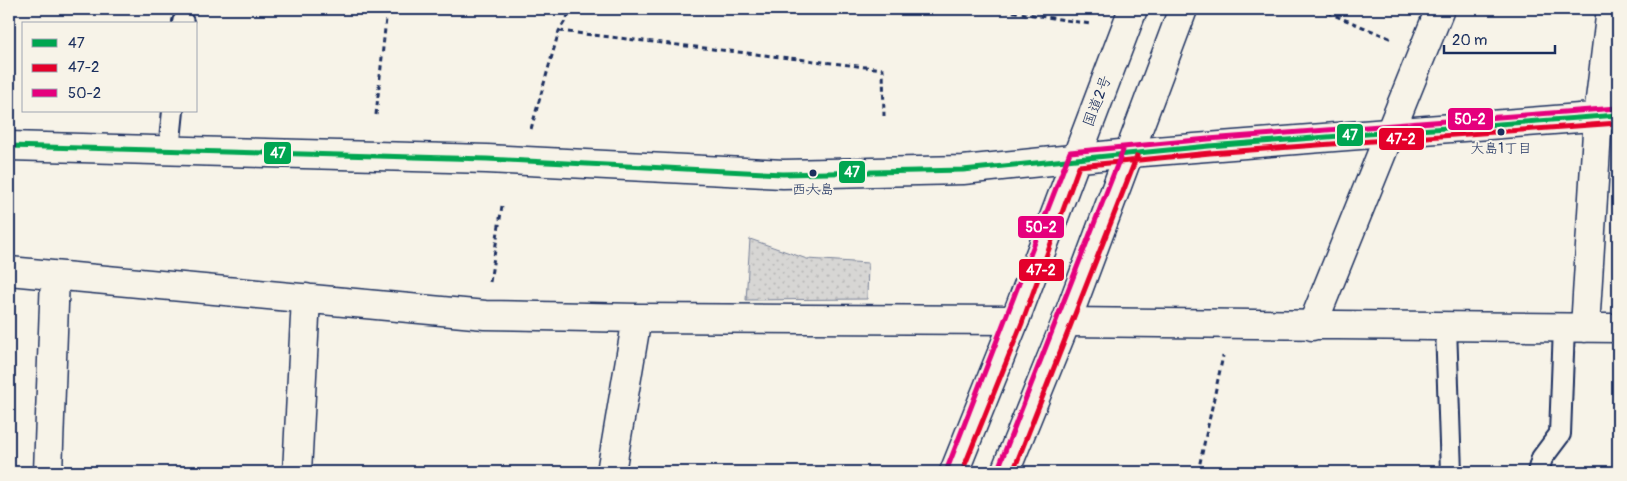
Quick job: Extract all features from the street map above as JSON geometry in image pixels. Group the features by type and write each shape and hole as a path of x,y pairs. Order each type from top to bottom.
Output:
{"main road":[{"name":"国道2号","path":"954,472 1015,320 1132,9"},
{"path":"1006,472 1066,322 1183,9"},
{"path":"1312,326 1440,9"},
{"path":"1574,327 1608,115 1611,9"},
{"path":"9,146 522,161 783,174 963,170 1130,153 1608,115"},
{"path":"9,271 485,315 637,318 1015,320"},
{"path":"48,472 55,276"},
{"path":"297,472 306,298"},
{"path":"611,472 637,318"},
{"path":"1066,322 1618,328"}],"lane":[{"path":"169,150 173,112"},
{"path":"1446,326 1451,472"},
{"path":"1538,472 1542,458 1560,434 1574,327"}],"path":[{"path":"376,115 387,9"},
{"path":"522,161 559,31 572,9"},
{"path":"995,9 1091,24"},
{"path":"1319,9 1423,52"},
{"path":"559,31 883,69 884,116"},
{"path":"485,315 502,206"},
{"path":"1198,472 1230,324"}],"shaded area":[{"path":"750,239 807,259 868,263 867,299 746,300"}],"transit line":[{"name":"50-2","path":"947,469 1070,152 1208,139 1617,108"},
{"name":"47","path":"9,146 487,159 783,174 963,170 1209,146 1618,115"},
{"name":"47-2","path":"962,472 1022,323 1079,166 1210,153 1618,123"},
{"name":"50-2","path":"998,469 1123,150"},
{"name":"47-2","path":"1013,472 1137,156"}],"place":[{"name":"大島1丁目","path":"1501,132"},
{"name":"西大島","path":"813,173"}]}
